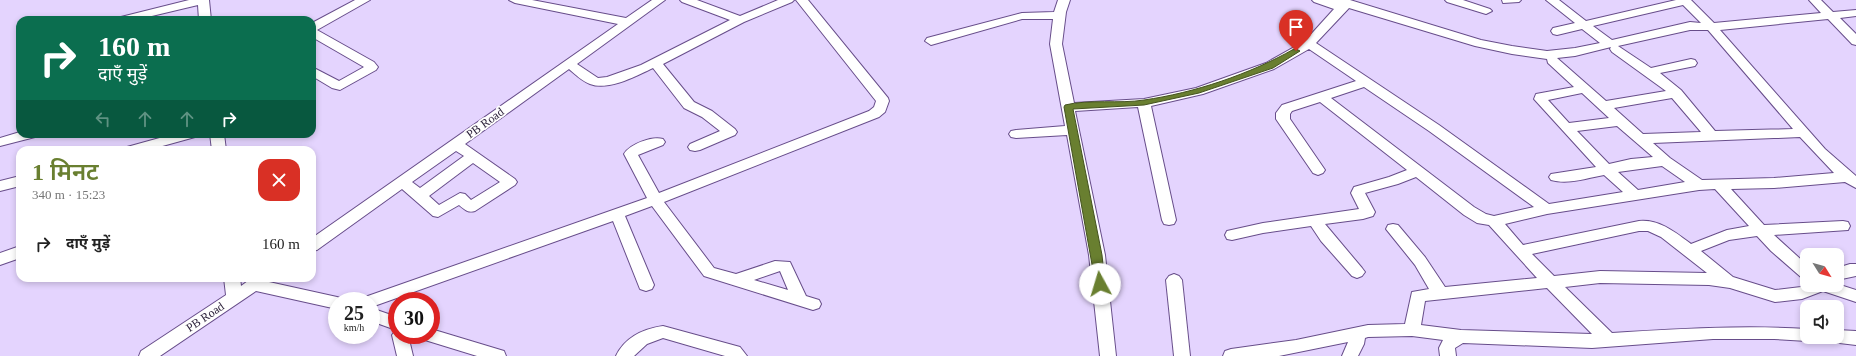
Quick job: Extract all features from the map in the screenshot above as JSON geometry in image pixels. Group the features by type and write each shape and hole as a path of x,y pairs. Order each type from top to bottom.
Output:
{"street":[{"path":"137,16 203,0 205,16"},
{"path":"316,31 364,0"},
{"path":"515,0 627,22"},
{"name":"PB Road","path":"316,243 659,0"},
{"path":"686,0 740,20"},
{"path":"569,63 592,80 598,82 619,77 655,62 740,20 788,0"},
{"path":"380,298 655,200 874,114 880,109 883,101 802,0"},
{"path":"1064,0 1060,15 1056,44 1097,255 1108,356"},
{"path":"1318,0 1342,3 1473,47 1547,55 1612,47 1696,32 1712,27 1856,13"},
{"path":"1451,0 1476,4 1486,11"},
{"path":"1552,0 1612,47 1649,72 1676,93 1713,137"},
{"path":"1815,0 1856,41"},
{"path":"1557,31 1686,1 1712,27 1804,133 1851,180"},
{"path":"1068,107 1144,103 1199,90 1270,66 1309,44 1342,3"},
{"path":"931,41 1022,16 1032,14 1060,15"},
{"path":"316,35 372,67 340,86 316,73"},
{"path":"1309,44 1367,82 1547,209"},
{"path":"1505,51 1561,61 1612,47"},
{"path":"1552,60 1665,161 1699,185"},
{"path":"655,62 688,105 707,114 730,132 695,147"},
{"path":"1649,72 1691,63"},
{"path":"1318,170 1283,119 1283,113 1287,108 1367,82"},
{"path":"1584,89 1541,97 1540,99 1606,169 1635,195"},
{"path":"1602,106 1676,93"},
{"path":"1322,97 1469,211 1482,218 1494,221 1547,209 1699,185 1851,180"},
{"path":"1144,103 1169,220"},
{"path":"1566,128 1620,121"},
{"path":"1016,134 1073,130"},
{"path":"1641,140 1670,137 1713,137 1804,133"},
{"path":"0,142 16,138"},
{"path":"146,146 176,138"},
{"path":"658,142 635,150 631,154 655,200 705,267 710,272 807,302 786,266 782,264 738,280"},
{"path":"403,182 438,212 460,198 470,206 510,182 456,144"},
{"path":"419,196 473,156"},
{"path":"1556,177 1575,176 1606,169 1665,161"},
{"path":"1232,235 1263,228 1363,214 1368,212 1358,193 1359,190 1392,181 1417,171"},
{"path":"0,186 16,182"},
{"path":"1718,184 1760,231 1800,268"},
{"path":"617,213 646,285"},
{"path":"1315,221 1326,237 1357,272"},
{"path":"1494,221 1520,251 1608,340"},
{"path":"1520,251 1639,226 1649,226 1667,234 1711,270 1730,282"},
{"path":"1688,251 1727,235 1760,231 1843,226"},
{"path":"1393,230 1420,261 1440,292"},
{"path":"0,259 16,253"},
{"path":"1844,272 1856,270"},
{"path":"1412,330 1418,296 1440,292 1551,283 1600,277 1696,278 1730,282 1775,296 1804,292"},
{"path":"1174,280 1182,356"},
{"path":"232,282 234,298"},
{"path":"258,282 328,301"},
{"name":"PB Road","path":"147,356 258,282"},
{"path":"1844,292 1856,296"},
{"path":"1230,356 1296,347 1368,331 1412,330 1461,336 1592,341 1713,333 1800,335"},
{"path":"624,356 640,339 652,333 663,332 734,352 738,356"},
{"path":"1350,356 1356,344 1357,333"},
{"path":"1448,356 1447,348 1451,341 1461,336"},
{"path":"1844,337 1856,338"},
{"path":"440,338 498,356"},
{"path":"402,344 404,356"}],"route":[{"path":"1100,284 1097,255 1068,107 1144,103 1199,90 1270,66 1296,51"}]}
